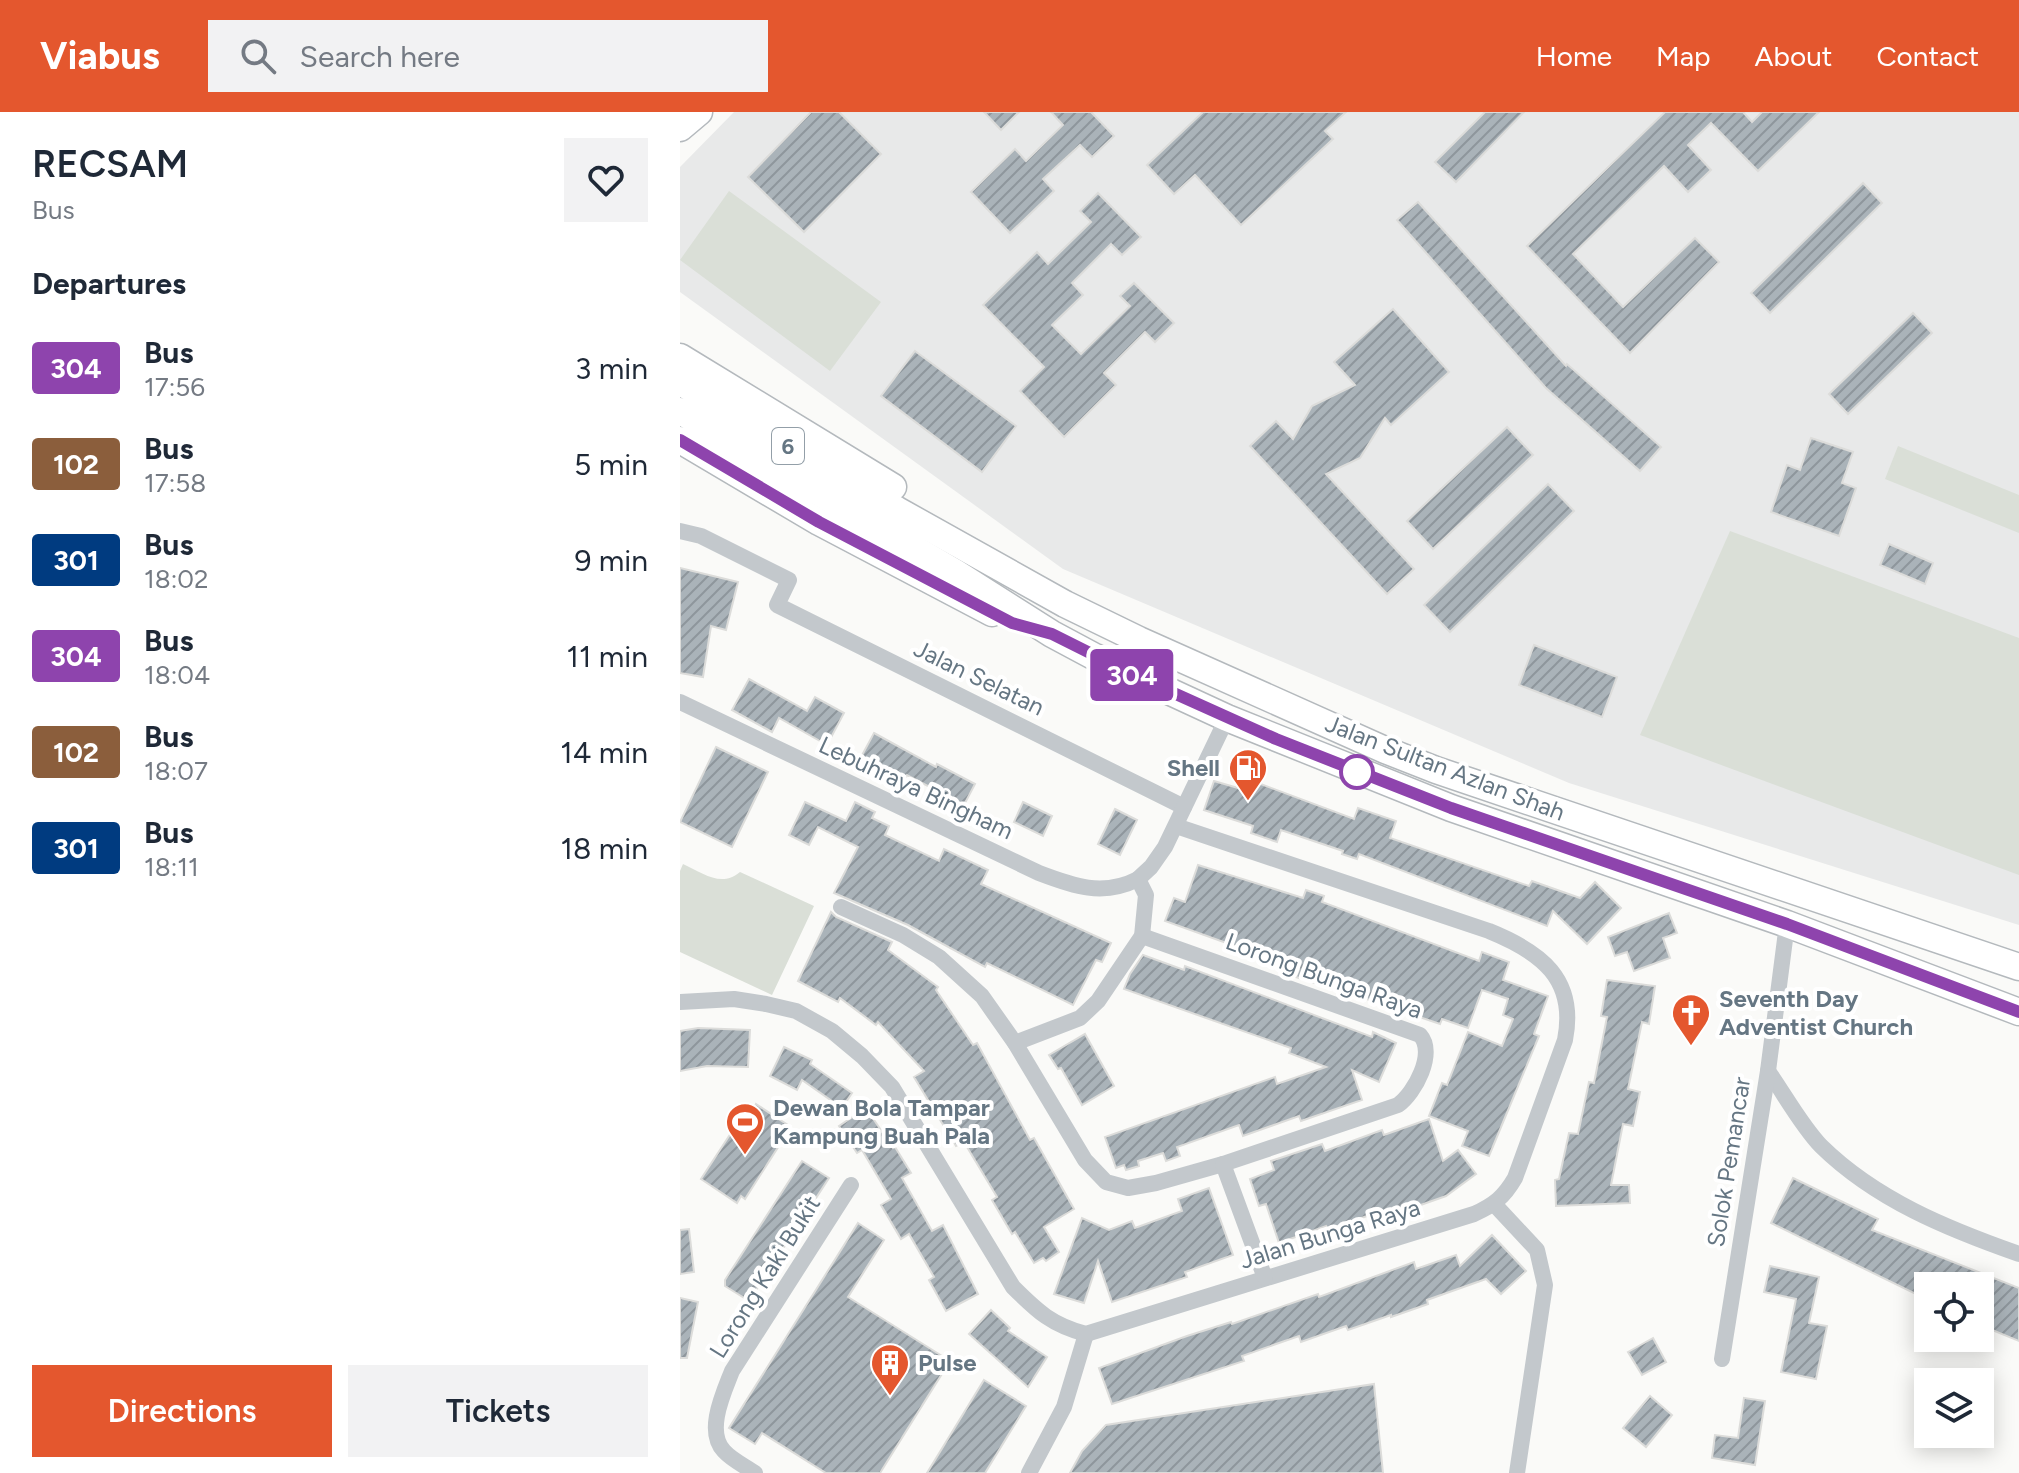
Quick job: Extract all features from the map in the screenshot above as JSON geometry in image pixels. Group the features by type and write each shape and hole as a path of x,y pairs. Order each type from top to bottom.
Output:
{"highway":[{"path":"680,128 699,112"},
{"path":"680,357 951,522 1022,581"},
{"name":"6","path":"680,382 890,520"},
{"name":"6","path":"680,411 890,520"},
{"path":"680,440 819,522 946,590 1012,623 1052,634"},
{"name":"Jalan Sultan Azlan Shah","path":"890,520 1139,640 1436,770 2019,967"},
{"name":"Jalan Sultan Azlan Shah","path":"890,520 956,573 1052,634 1227,718 1451,808 1787,924 2019,1012"}],"street":[{"name":"Jalan Selatan","path":"680,531 701,536 735,551 789,580 777,605 1184,807"},
{"name":"Lebuhraya Bingham","path":"680,702 1039,873 1095,890 1125,885 1138,879"},
{"path":"1015,1043 1072,1022 1088,1012 1142,936 1146,895 1138,879 1158,857 1176,826 1227,718"},
{"path":"1176,826 1514,941 1548,966 1560,984 1569,1019 1565,1040 1515,1178 1507,1193 1495,1205 1537,1250 1545,1285 1517,1473"},
{"name":"Lorong Bunga Raya","path":"841,907 903,935 939,957 982,996 1015,1043 1085,1160 1106,1182 1128,1188 1223,1164 1398,1105 1411,1092 1426,1057 1424,1039 1414,1031 1142,936"},
{"name":"Solok Pemancar","path":"1722,1359 1768,1071 1787,924"},
{"path":"680,1002 734,999 766,1004 796,1011 832,1031 892,1087 1013,1287 1040,1314 1062,1328 1086,1334 1064,1407 1029,1473"},
{"path":"1768,1071 1820,1144 1857,1177 1931,1220 2019,1254"},
{"path":"1223,1164 1265,1278"},
{"name":"Lorong Kaki Bukit","path":"755,1473 721,1449 717,1423 722,1398 732,1371 851,1185"},
{"name":"Jalan Bunga Raya","path":"1086,1334 1495,1205"}],"shaded area":[{"path":"734,112 2019,112 2019,925 1569,783 1063,569 680,292 680,167"},
{"path":"729,191 881,302 830,371 680,260"},
{"path":"1898,446 2019,495 2019,533 1885,479"},
{"path":"1730,531 2019,638 2019,875 1640,735"},
{"path":"683,864 719,879 733,877 740,872 814,906 772,995 680,952 680,871"}],"building":[{"path":"811,112 839,112 881,154 804,232 748,177"},
{"path":"984,112 1019,112 1001,130"},
{"path":"1051,112 1091,112 1114,136 1092,157 1080,145 1043,179 1054,191 1010,233 971,192 1015,149 1026,161 1063,125"},
{"path":"1203,112 1346,112 1325,131 1333,139 1241,225 1195,175 1174,194 1147,165"},
{"path":"1485,112 1524,112 1456,182 1435,162"},
{"path":"1665,112 1743,112 1752,122 1762,112 1819,112 1758,171 1711,123 1688,145 1711,170 1688,192 1664,166 1573,254 1623,307 1695,238 1719,262 1630,353 1527,246"},
{"path":"1863,183 1882,203 1770,313 1751,293"},
{"path":"1098,193 1141,237 1122,255 1111,244 1072,283 1083,295 1052,325 1081,354 1130,306 1120,296 1134,283 1174,323 1155,342 1145,332 1104,373 1116,385 1064,437 1020,391 1044,367 983,305 1037,252 1048,264 1091,222 1080,211"},
{"path":"1418,202 1566,366 1661,447 1640,471 1546,388 1397,220"},
{"path":"1393,309 1449,372 1391,425 1385,418 1360,458 1326,474 1414,569 1387,594 1250,446 1276,421 1293,439 1312,406 1355,385 1334,362"},
{"path":"1913,313 1932,333 1848,414 1829,394"},
{"path":"915,351 1016,426 982,472 881,396"},
{"path":"1507,427 1533,455 1433,549 1407,521"},
{"path":"1811,438 1853,452 1842,483 1856,488 1839,536 1771,512 1787,465 1800,470"},
{"path":"1548,484 1574,511 1450,632 1424,605"},
{"path":"1889,544 1933,563 1925,584 1880,565"},
{"path":"680,568 738,582 726,630 711,626 703,677 680,673"},
{"path":"1534,645 1617,677 1602,717 1519,685"},
{"path":"749,679 807,711 815,697 844,713 827,745 779,718 772,732 732,710"},
{"path":"874,733 936,767 937,764 975,784 964,805 907,775 904,781 861,757"},
{"path":"716,747 768,772 732,847 680,822"},
{"path":"1242,777 1354,819 1358,808 1396,821 1390,838 1529,886 1532,881 1580,898 1595,882 1621,908 1587,944 1553,911 1547,926 1359,854 1357,859 1342,854 1343,851 1281,830 1277,842 1251,833 1253,826 1204,810 1214,781 1238,788"},
{"path":"805,802 846,821 855,802 875,812 872,818 889,826 885,835 939,861 944,849 988,870 981,884 1111,943 1102,962 1096,960 1073,1005 987,963 985,967 908,925 834,893 858,847 818,827 809,845 789,835"},
{"path":"1023,802 1052,816 1043,836 1014,822"},
{"path":"1115,809 1137,820 1120,855 1098,844"},
{"path":"1198,865 1303,898 1306,890 1324,896 1322,902 1479,961 1482,952 1509,962 1503,980 1548,996 1534,1034 1539,1036 1489,1156 1462,1146 1468,1131 1429,1116 1442,1083 1447,1085 1468,1032 1502,1046 1513,1019 1503,1015 1508,999 1482,990 1468,1028 1442,1019 1440,1024 1355,995 1357,989 1318,975 1315,983 1296,977 1299,969 1165,921 1174,898 1185,902"},
{"path":"831,912 892,942 888,950 938,987 936,990 973,1045 977,1043 1030,1140 1034,1138 1074,1209 1044,1227 1059,1252 1046,1261 1043,1258 1034,1263 1015,1232 1012,1234 992,1200 997,1197 964,1142 956,1146 914,1077 924,1071 878,1022 876,1025 840,998 838,1002 798,981"},
{"path":"1669,913 1677,933 1663,938 1670,958 1634,971 1627,952 1615,956 1608,937"},
{"path":"1143,955 1184,970 1185,966 1372,1037 1373,1032 1396,1043 1379,1082 1352,1070 1362,1100 1301,1121 1299,1116 1243,1136 1239,1125 1177,1147 1180,1156 1166,1161 1163,1153 1138,1161 1139,1166 1126,1170 1124,1165 1116,1168 1105,1137 1275,1077 1277,1084 1326,1067 1289,1053 1291,1048 1124,989"},
{"path":"1607,980 1655,986 1649,1024 1642,1022 1628,1089 1640,1092 1633,1126 1623,1124 1611,1185 1629,1185 1630,1203 1556,1206 1555,1180 1559,1179 1569,1133 1578,1134 1589,1082 1594,1083 1607,1017 1601,1016"},
{"path":"698,1028 750,1030 748,1067 707,1066 680,1071 680,1031"},
{"path":"1085,1034 1114,1086 1082,1105 1061,1068 1058,1069 1049,1055"},
{"path":"784,1047 812,1060 810,1064 852,1093 842,1108 802,1080 797,1090 770,1076"},
{"name":"Dewan Bola Tampar Kampung Buah Pala","path":"756,1104 791,1127 745,1199 741,1196 737,1203 701,1179 746,1110 746,1125"},
{"path":"866,1108 911,1173 902,1178 932,1231 943,1225 978,1294 946,1311 929,1280 934,1277 909,1234 901,1239 881,1205 891,1199 862,1150 857,1153 839,1126"},
{"path":"1429,1119 1443,1161 1458,1150 1476,1174 1446,1196 1395,1214 1397,1219 1383,1224 1380,1213 1327,1230 1326,1226 1279,1243 1266,1204 1259,1206 1250,1179 1274,1170 1271,1161 1322,1144 1325,1151 1382,1130 1384,1135"},
{"path":"802,1161 829,1178 749,1301 725,1286 725,1280"},
{"path":"1793,1178 1878,1219 1872,1230 1978,1272 1914,1272 1914,1293 1771,1223"},
{"path":"1209,1188 1233,1255 1185,1272 1187,1277 1112,1302 1098,1261 1084,1303 1054,1294 1082,1218 1109,1230 1132,1221 1135,1228 1182,1211 1178,1199"},
{"path":"858,1223 884,1240 848,1297 950,1361 880,1473 826,1473 762,1433 755,1444 729,1428"},
{"path":"689,1229 694,1272 680,1274 680,1230"},
{"path":"1492,1235 1526,1271 1501,1294 1486,1279 1427,1300 1428,1304 1391,1317 1348,1330 1346,1326 1301,1342 1299,1336 1242,1356 1244,1361 1112,1404 1099,1368 1187,1336 1318,1294 1319,1297 1414,1262 1416,1269 1456,1255 1460,1266"},
{"path":"1770,1266 1819,1277 1809,1323 1827,1326 1816,1379 1781,1372 1796,1299 1764,1292"},
{"path":"1994,1278 2019,1288 2019,1341 1994,1331"},
{"path":"680,1298 698,1302 687,1358 680,1358"},
{"path":"991,1310 1010,1328 1008,1331 1047,1357 1028,1387 969,1334"},
{"path":"1653,1338 1666,1362 1642,1375 1628,1352"},
{"path":"984,1380 1026,1406 985,1473 927,1473"},
{"path":"1374,1384 1383,1473 1070,1473 1082,1451 1106,1425"},
{"path":"1650,1396 1672,1415 1646,1447 1623,1428"},
{"path":"1744,1398 1765,1401 1755,1465 1712,1458 1715,1435 1738,1438"}],"bus line":[{"name":"304","path":"680,440 819,522 946,590 1012,623 1052,634 1095,657 1276,739 1451,808 1787,924 2019,1012"}],"place":[{"name":"Shell","path":"1248,802"},
{"name":"Seventh Day Adventist Church","path":"1691,1047"},
{"name":"Dewan Bola Tampar Kampung Buah Pala","path":"745,1156"},
{"name":"Pulse","path":"890,1397"}]}
